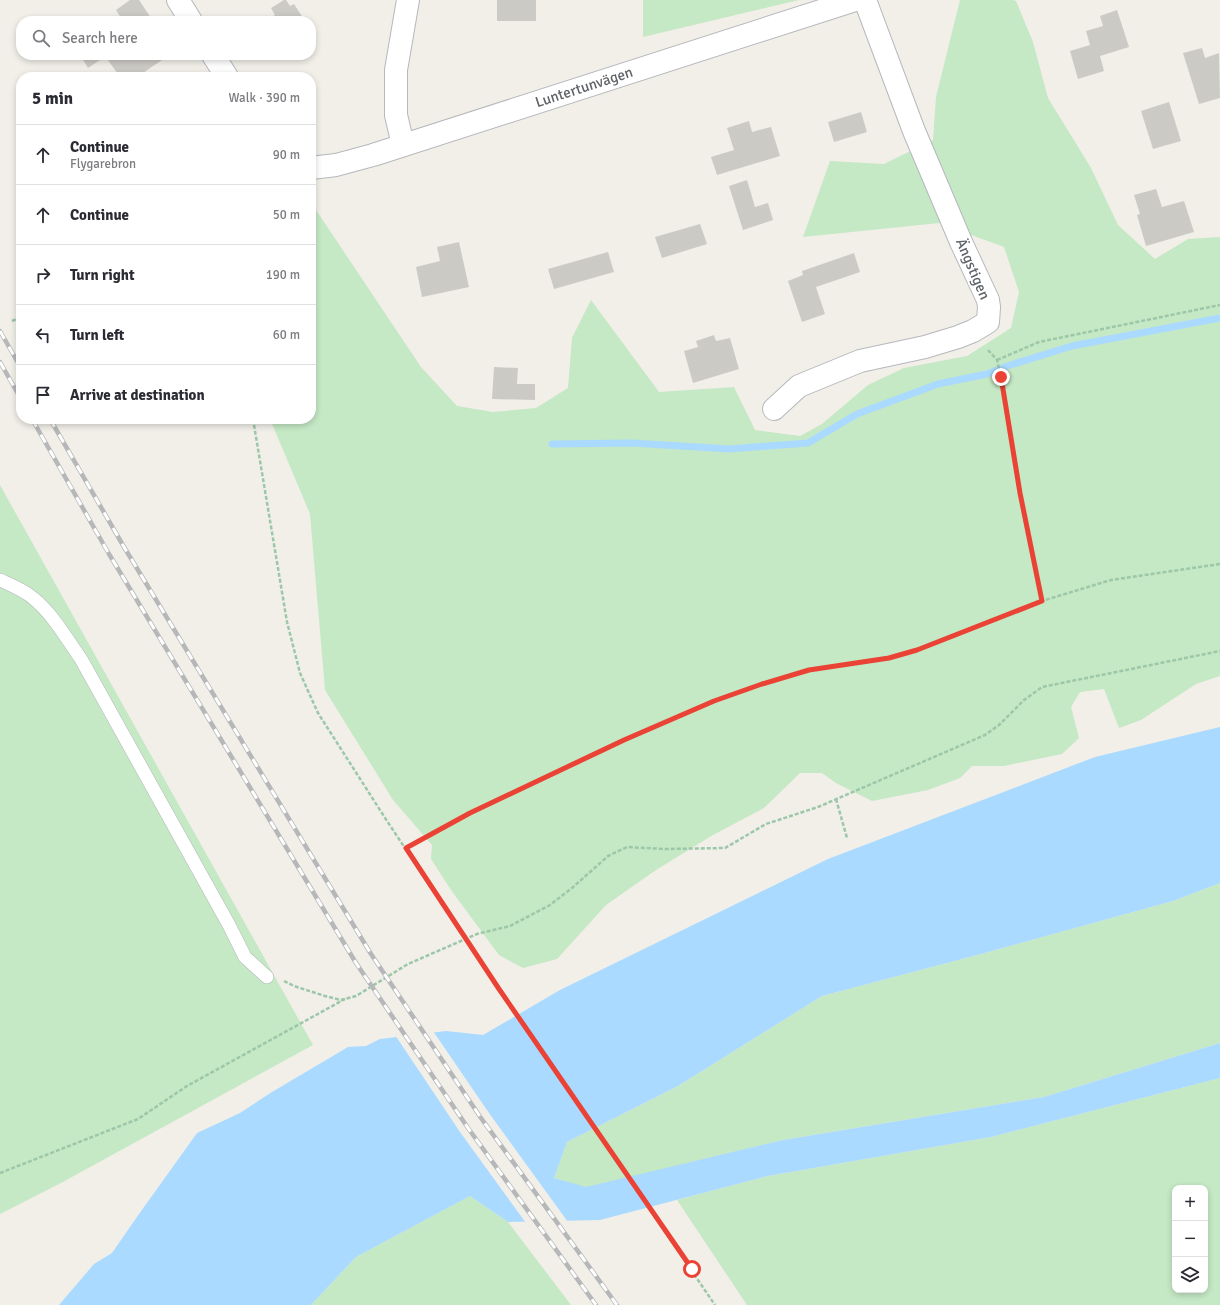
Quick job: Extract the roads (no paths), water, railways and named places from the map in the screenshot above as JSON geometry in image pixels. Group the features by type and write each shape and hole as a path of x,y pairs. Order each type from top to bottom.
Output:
{"street":[{"path":"178,0 188,16"},
{"path":"403,145 396,115 396,70 408,0"},
{"name":"Luntertunvägen","path":"316,168 344,163 403,145 855,0"},
{"name":"Ängstigen","path":"774,409 799,386 860,361 925,347 958,337 973,331 988,322 989,318 988,300 961,242 914,130 866,0"},
{"path":"216,60 224,72"}],"lane":[{"path":"0,580 33,597 54,621 81,659 229,925 244,957 267,977"}],"water":[{"path":"1220,727 1220,883 1173,901 822,996 678,1086 567,1142 554,1178 586,1187 783,1140 1044,1097 1220,1043 1220,1078 991,1137 768,1176 600,1220 508,1222 470,1196 356,1257 311,1305 59,1305 94,1264 112,1253 197,1133 240,1113 272,1092 348,1047 366,1046 380,1039 446,1031 483,1035 560,990 828,859 1095,757"}],"waterway":[{"path":"552,444 632,443 729,449 808,443 857,414 938,384 987,374 1007,366 1072,346 1220,318"}],"railway":[{"path":"0,331 16,359"},
{"path":"0,362 16,390"},
{"path":"35,424 109,554 356,963 468,1128 596,1305"},
{"path":"53,424 124,547 371,954 481,1118 617,1305"}]}
